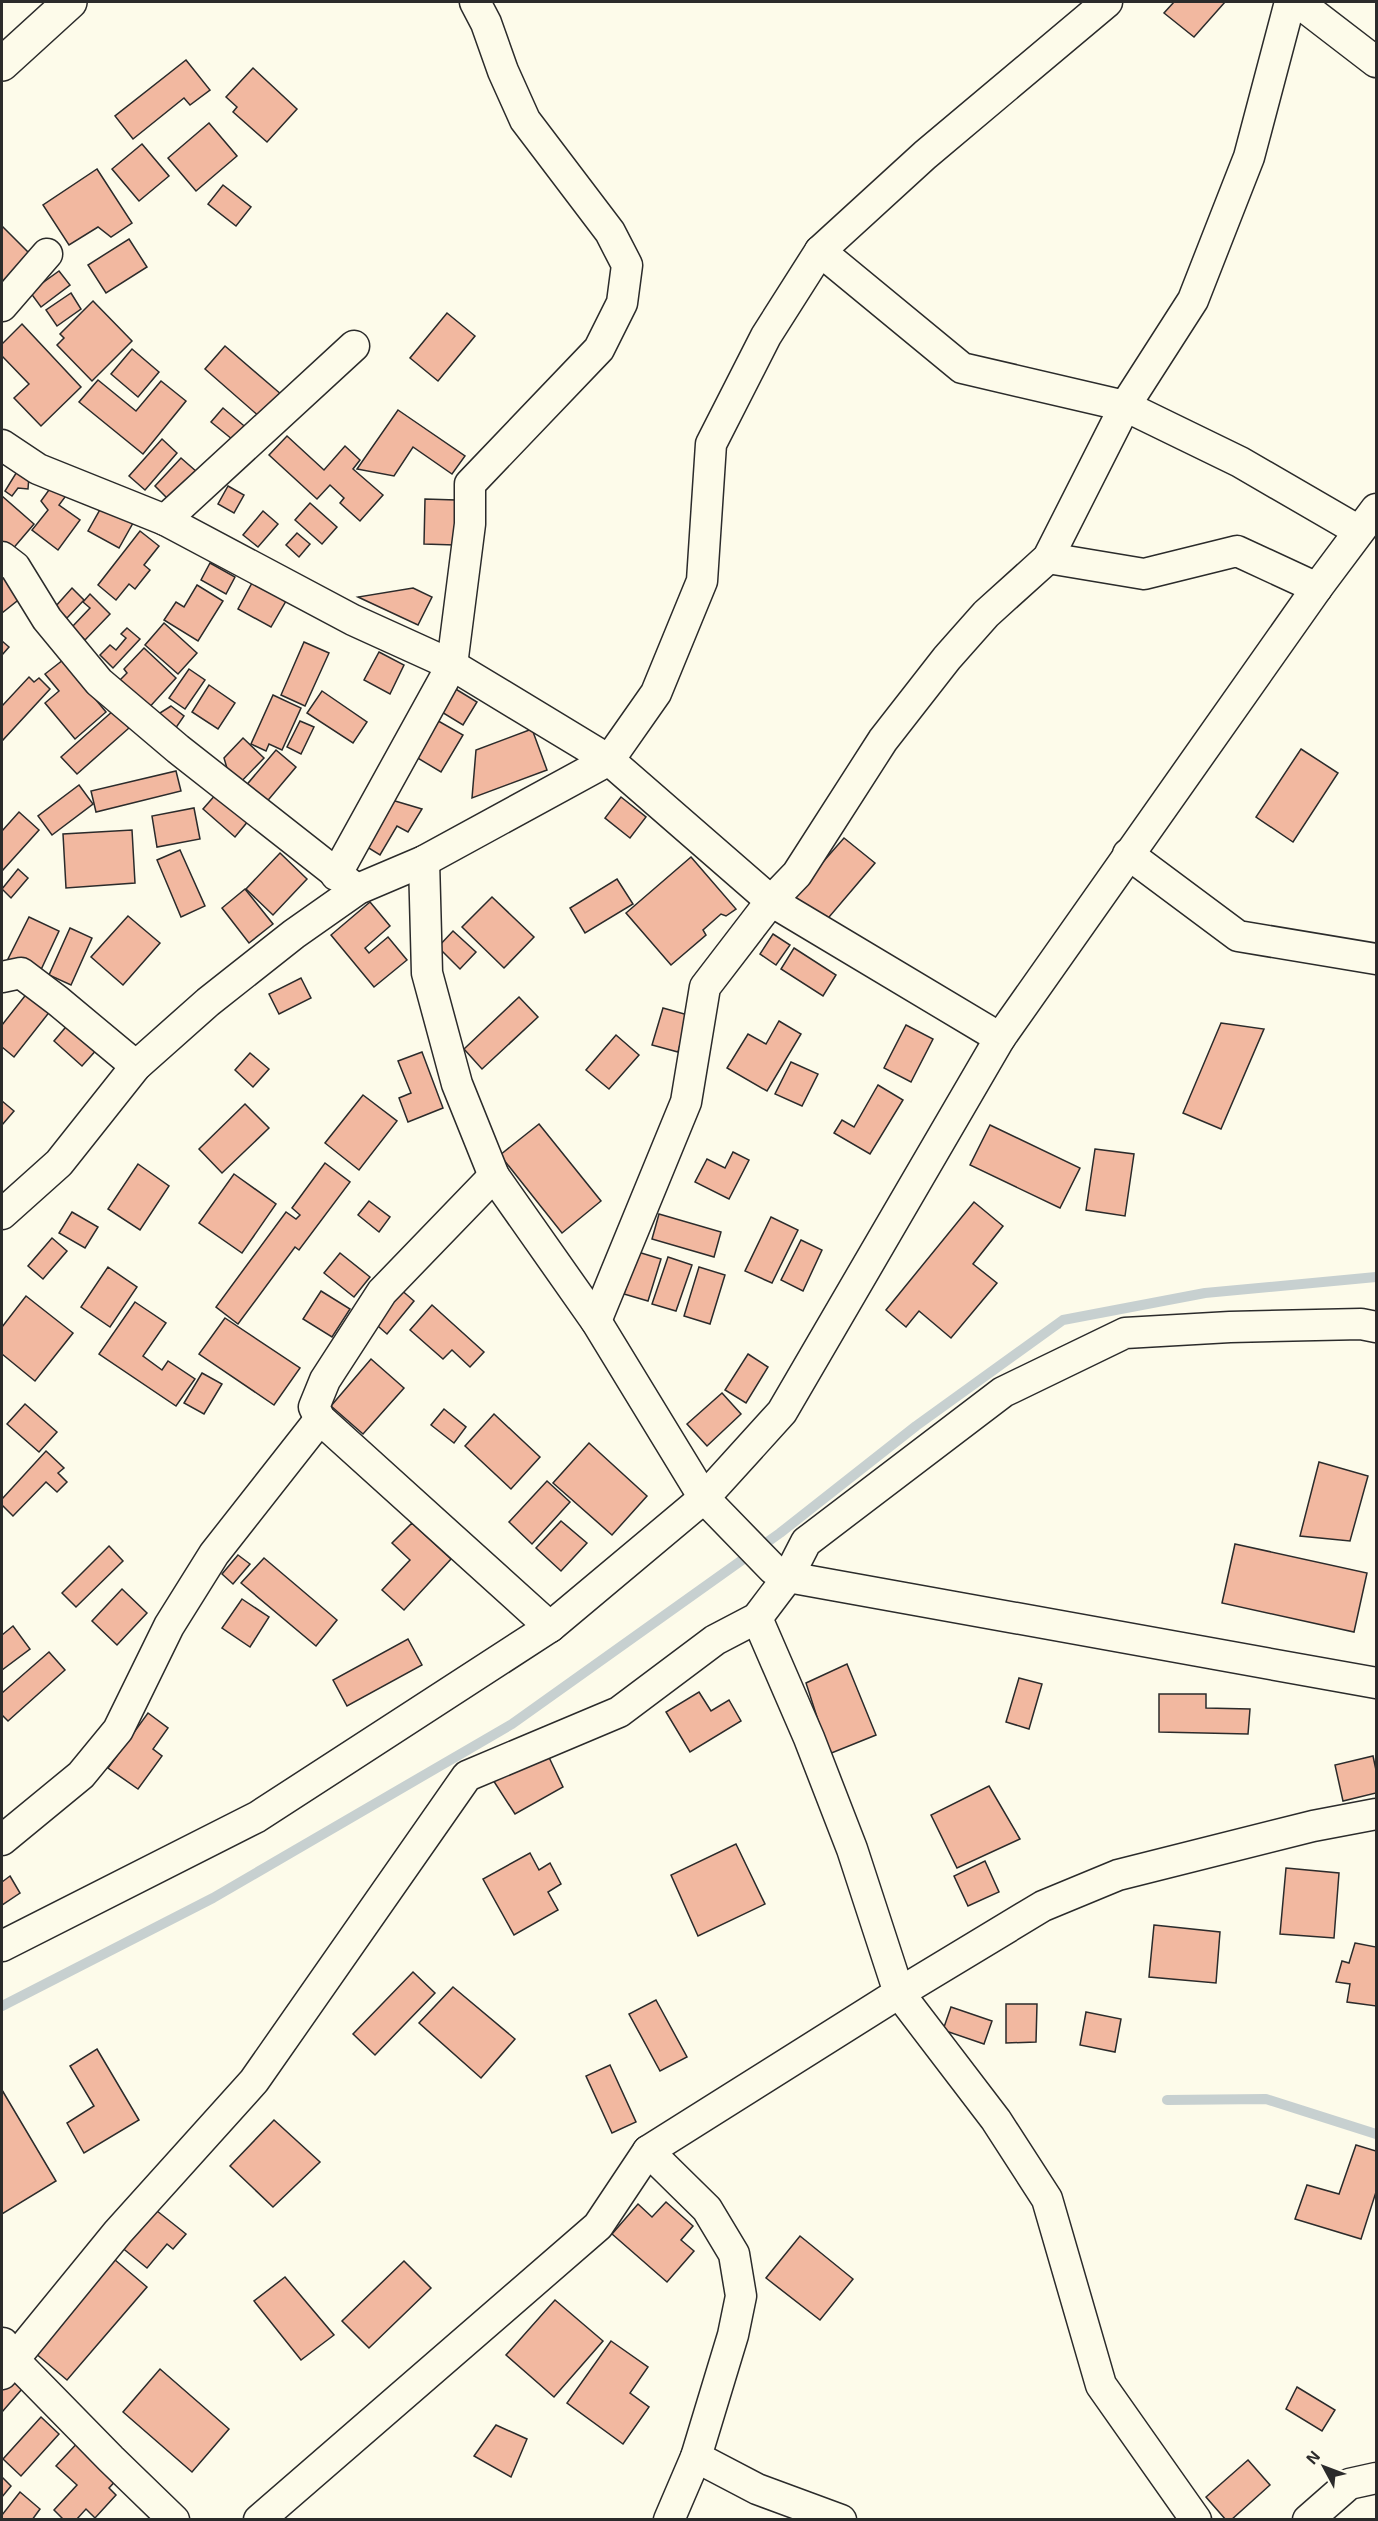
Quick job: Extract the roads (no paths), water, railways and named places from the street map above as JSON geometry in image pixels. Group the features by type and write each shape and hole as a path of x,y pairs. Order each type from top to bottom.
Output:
{"highway":[{"path":"2,64 70,2"}],"street":[{"path":"2,1214 59,1162 136,1066 208,1002 285,941 347,882 452,665 470,524 470,484 599,349 621,303 627,265 610,232 525,120 503,71 486,23 475,2"},
{"path":"347,882 424,861 609,760 656,693 702,581 711,444 766,336 820,251 925,155 1107,2"},
{"path":"596,1321 686,1102 705,987 771,901 797,874 883,740 947,658 986,614 1048,558 1125,406 1193,300 1249,157 1290,2"},
{"path":"1298,2 1377,62"},
{"path":"2,1946 257,1817 550,1627 704,1498 782,1412 1000,1038 1128,854 1368,520 1240,462 1125,406 962,368 820,251"},
{"path":"2,306 47,254"},
{"path":"165,520 354,346"},
{"path":"2,445 38,469 165,520 353,620 452,665 609,760 771,901 1000,1038"},
{"path":"1048,558 1144,574 1237,551 1317,588"},
{"path":"2,557 15,567 47,619 99,682 178,749 347,882"},
{"path":"1128,854 1238,936 1377,959"},
{"path":"424,861 427,973 457,1084 494,1176 596,1321 704,1498 780,1573 1377,1683"},
{"path":"2,977 21,973 58,1000 136,1066"},
{"path":"494,1176 382,1292 325,1380 314,1407 320,1419 550,1627"},
{"path":"174,2520 6,2358 254,2081 467,1776 619,1712 716,1640 757,1618 780,1573 806,1542 1003,1392 1125,1333 1361,1324 1377,1327"},
{"path":"2,1840 81,1775 118,1730 169,1626 214,1554 320,1419"},
{"path":"757,1618 810,1738 899,1993 996,2120 1047,2199 1101,2385 1196,2520"},
{"path":"259,2520 598,2226 648,2151 899,1993 1043,1906 1118,1875 1313,1826 1377,1814"},
{"path":"648,2151 707,2209 734,2254 741,2296 733,2335 696,2457 669,2520"},
{"path":"696,2457 757,2489 841,2520"},
{"path":"1308,2520 1349,2484 1377,2478"}],"waterway":[{"path":"2,2006 213,1898 512,1724 780,1533 916,1426 1063,1320 1205,1293 1376,1277"},
{"path":"1167,2100 1266,2099 1376,2134"}]}
